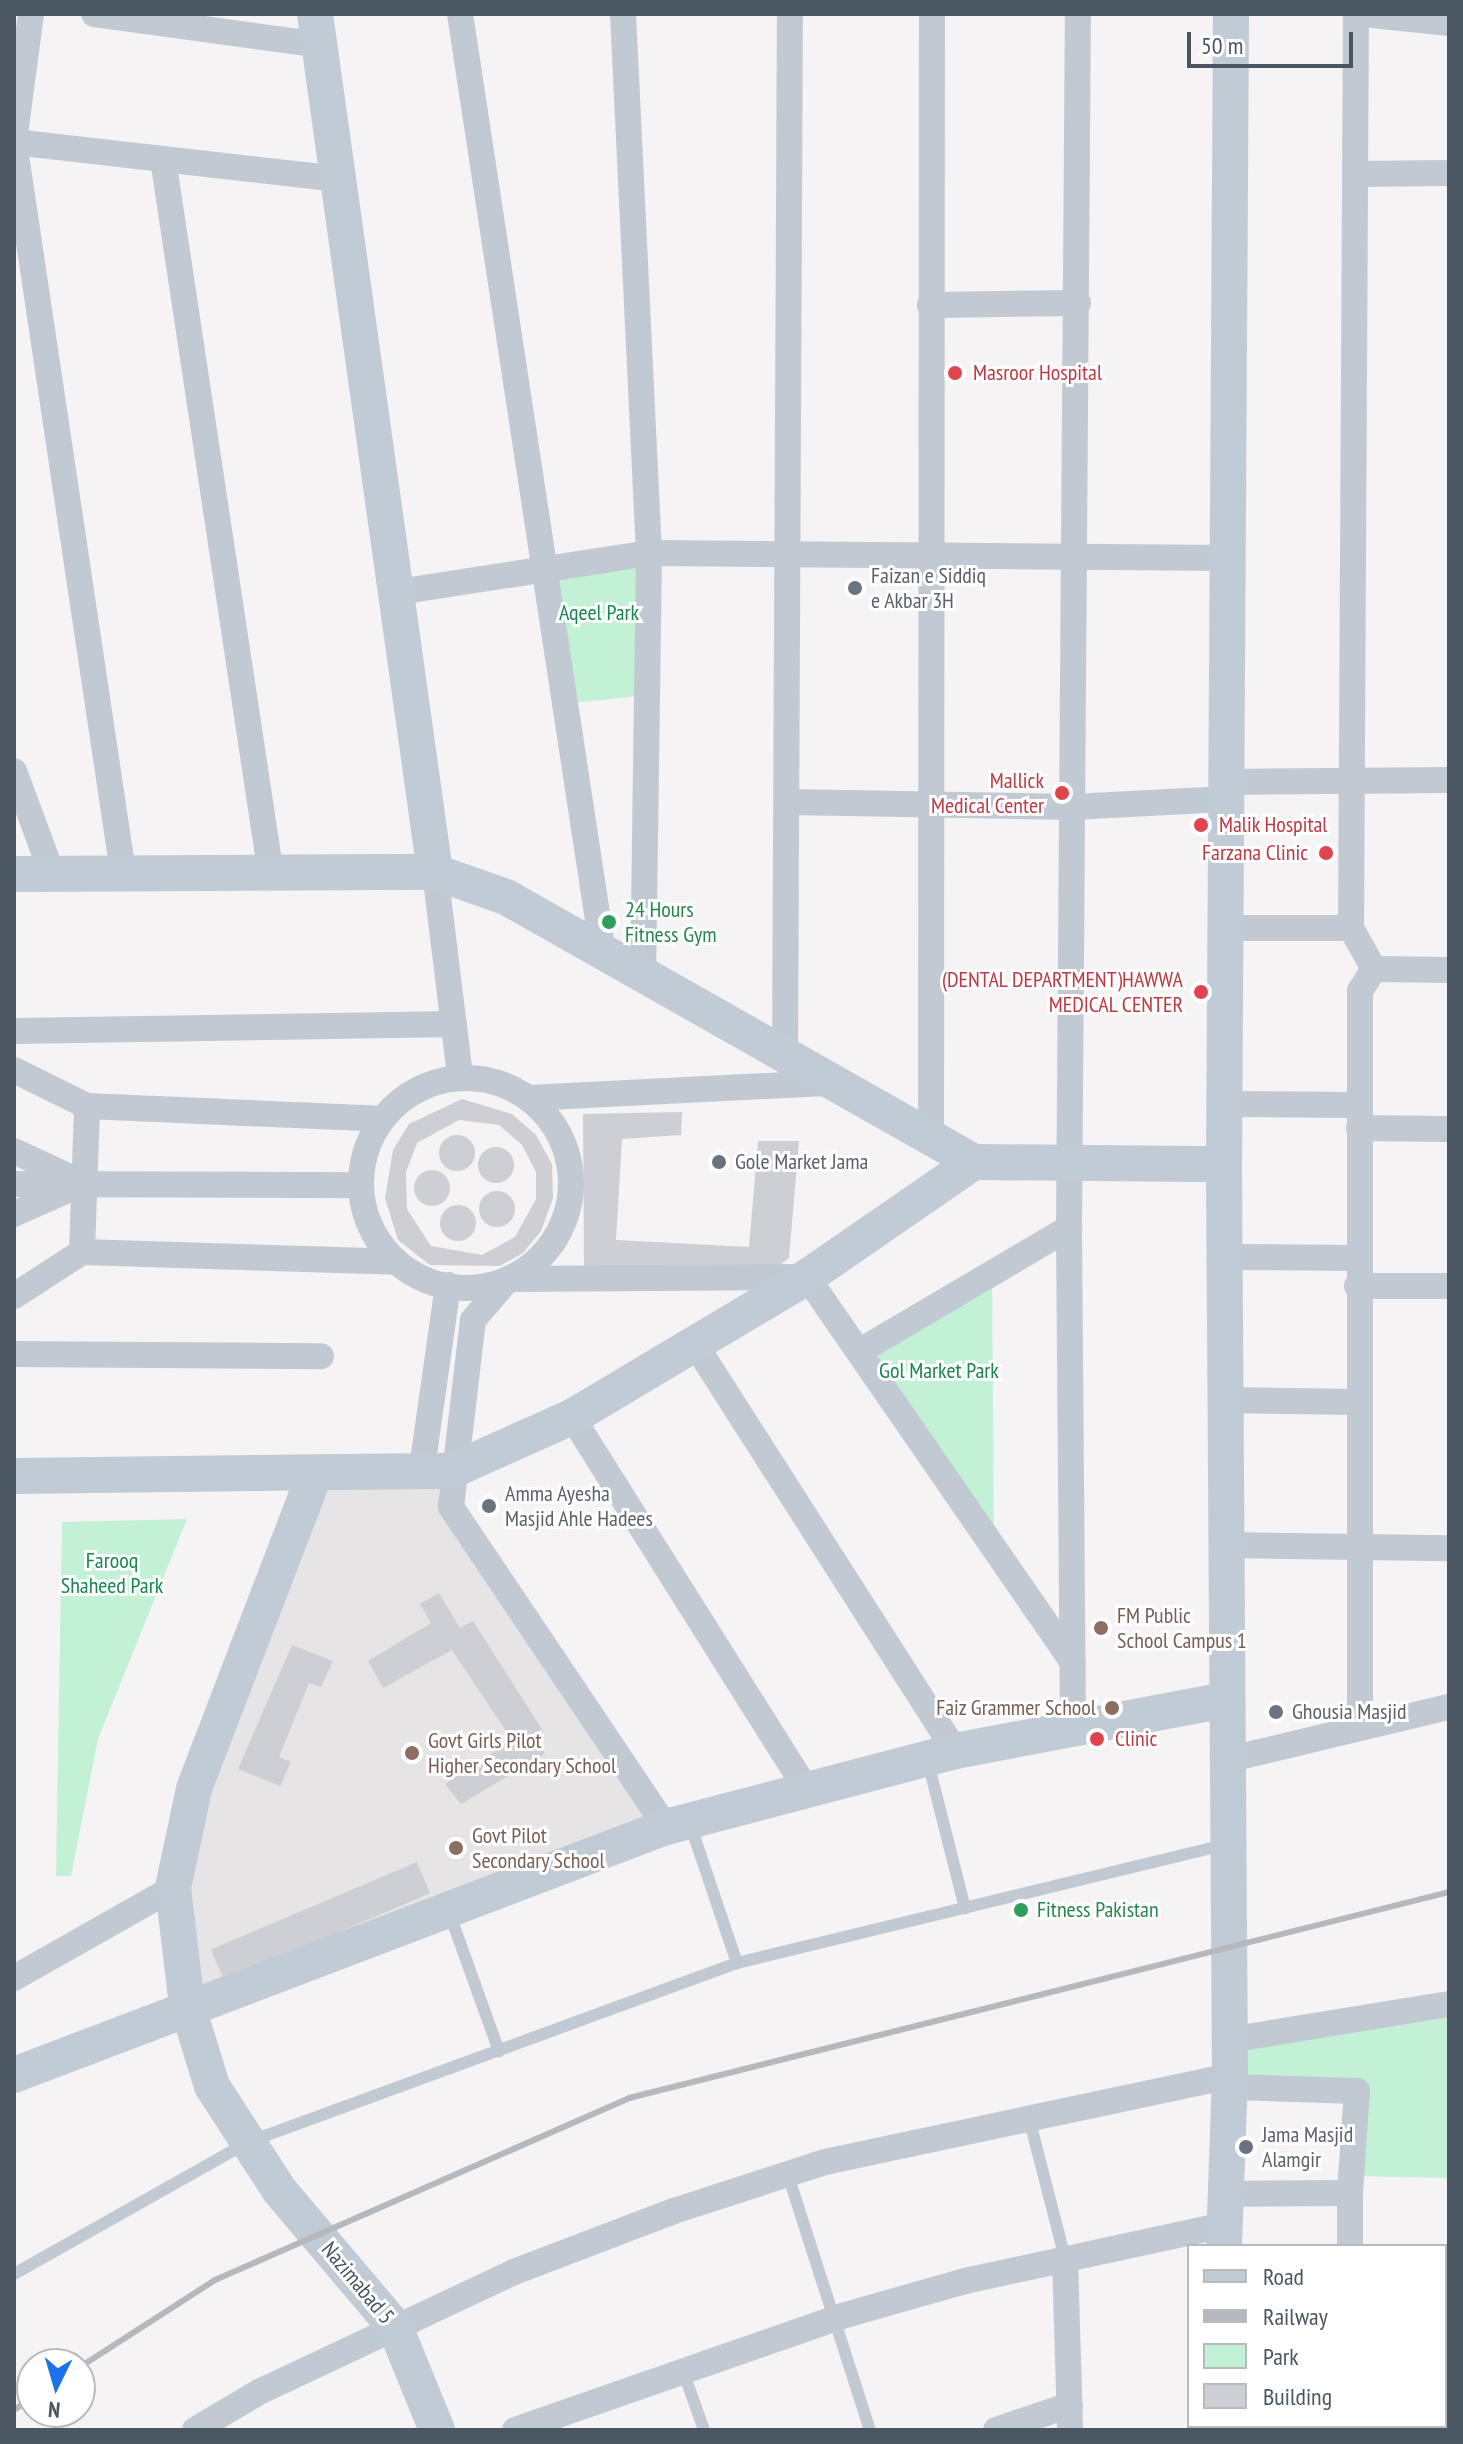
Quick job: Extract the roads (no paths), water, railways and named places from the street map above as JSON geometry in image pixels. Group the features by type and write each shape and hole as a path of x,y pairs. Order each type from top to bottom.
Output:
{"street":[{"path":"31,14 14,142 123,872"},
{"path":"94,14 317,29 398,592 460,1077"},
{"path":"460,14 542,572 603,953"},
{"path":"623,14 649,553 643,976"},
{"path":"785,1057 788,802 785,554 790,14"},
{"path":"931,1138 933,807 928,555 932,14"},
{"path":"1073,1729 1069,1228 1074,1162 1078,14"},
{"path":"1224,2221 1229,2068 1224,1104 1231,14"},
{"path":"1356,14 1351,928 1374,969"},
{"path":"1363,14 1449,23"},
{"path":"14,142 337,179"},
{"path":"163,159 271,875"},
{"path":"1356,174 1449,173"},
{"path":"930,305 1078,303"},
{"path":"398,592 649,553 1226,558"},
{"path":"14,771 52,873"},
{"path":"788,802 933,807 1073,807 1353,780 1449,780"},
{"path":"14,874 435,872 506,897 827,1083 974,1162 1224,1164"},
{"path":"1225,928 1351,928"},
{"path":"1374,969 1449,970"},
{"path":"1360,1727 1357,1286 1360,991 1374,969"},
{"path":"14,1031 454,1024"},
{"path":"14,1070 87,1106 381,1119"},
{"path":"396,1262 364,1212 360,1185 367,1145 381,1119 408,1094 460,1077 496,1081 529,1098 559,1132 571,1167 570,1203 541,1258 508,1279 473,1320 436,1473"},
{"path":"529,1098 827,1083"},
{"path":"1224,1104 1449,1129"},
{"path":"82,1252 87,1106"},
{"path":"14,1151 83,1183"},
{"path":"14,1476 436,1473 572,1417 693,1341 807,1277 974,1162"},
{"path":"14,1214 83,1183"},
{"path":"14,1184 360,1185"},
{"path":"860,1351 1069,1228"},
{"path":"14,1296 82,1252 396,1262 448,1285 467,1288 508,1279 807,1277"},
{"path":"1224,1257 1358,1258"},
{"path":"807,1277 1073,1662"},
{"path":"448,1285 436,1473 451,1507 678,1824"},
{"path":"1357,1286 1449,1286"},
{"path":"693,1341 941,1755"},
{"path":"14,1354 321,1356"},
{"path":"1224,1400 1357,1402"},
{"path":"572,1417 806,1789"},
{"name":"Nazimabad 5","path":"314,1476 194,1789 173,1888 187,2005 212,2086 280,2191 395,2327 437,2430"},
{"path":"1224,1545 1449,1548"},
{"path":"14,2075 187,2005 678,1824 941,1755 1225,1700"},
{"path":"1226,1760 1449,1707"},
{"path":"14,1978 173,1888"},
{"path":"195,2430 395,2327 529,2267 788,2175 1229,2068 1449,2004"},
{"path":"1229,2068 1357,2091 1350,2244"},
{"path":"515,2430 833,2319 1065,2258 1350,2193"},
{"path":"996,2430 1070,2418 1065,2258"}],"lane":[{"path":"941,1755 965,1908"},
{"path":"678,1824 737,1963"},
{"path":"14,2274 248,2142 737,1963 1227,1845"},
{"path":"448,1909 499,2051"},
{"path":"1029,2116 1065,2258"},
{"path":"788,2175 870,2430"},
{"path":"683,2371 704,2430"}],"railway":[{"path":"96,2357 215,2280 629,2098 1449,1892"}],"place":[{"name":"Masroor Hospital","path":"955,373"},
{"name":"Faizan e Siddiq e Akbar 3H","path":"855,588"},
{"name":"Mallick Medical Center","path":"1062,793"},
{"name":"Malik Hospital","path":"1201,825"},
{"name":"Farzana Clinic","path":"1326,853"},
{"name":"24 Hours Fitness Gym","path":"609,922"},
{"name":"(DENTAL DEPARTMENT)HAWWA MEDICAL CENTER","path":"1201,992"},
{"name":"Gole Market Jama","path":"719,1162"},
{"name":"Amma Ayesha Masjid Ahle Hadees","path":"489,1506"},
{"name":"FM Public School Campus 1","path":"1101,1628"},
{"name":"Faiz Grammer School","path":"1112,1708"},
{"name":"Ghousia Masjid","path":"1276,1712"},
{"name":"Clinic","path":"1097,1739"},
{"name":"Govt Girls Pilot Higher Secondary School","path":"412,1753"},
{"name":"Govt Pilot Secondary School","path":"456,1848"},
{"name":"Fitness Pakistan","path":"1021,1910"},
{"name":"Jama Masjid Alamgir","path":"1246,2147"}],"park label":[{"name":"Aqeel Park","path":"599,613"},
{"name":"Gol Market Park","path":"939,1371"},
{"name":"Farooq Shaheed Park","path":"112,1572"}]}
